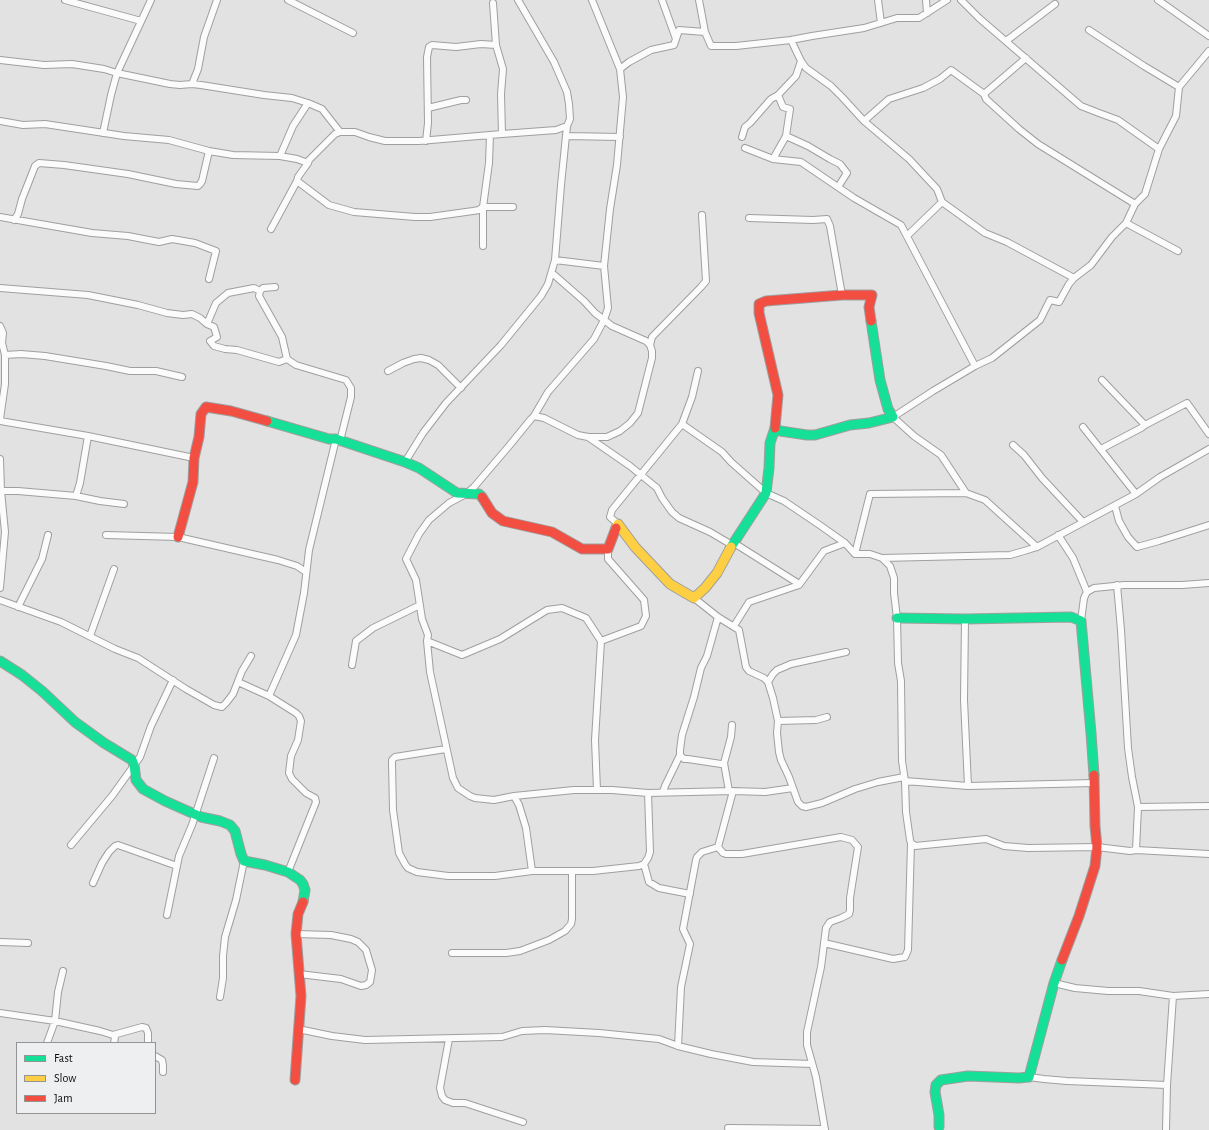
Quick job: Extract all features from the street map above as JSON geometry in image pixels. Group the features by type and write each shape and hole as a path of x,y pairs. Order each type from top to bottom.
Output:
{"street":[{"path":"65,0 141,22"},
{"path":"103,133 117,73 152,0"},
{"path":"192,84 198,69 204,37 217,0"},
{"path":"288,0 353,33"},
{"path":"405,462 423,433 446,403 501,345 541,296 552,273 555,260 566,136 570,119 569,104 567,92 545,46 518,0"},
{"path":"592,0 620,68 623,97 618,165 610,209 604,266 608,308 604,320 594,339 548,392 534,416 466,494 449,503 429,520 419,534 406,559 416,580 422,619 428,635 427,641 430,672 453,778 458,788 463,792 475,798 486,800 574,790 648,793 731,791 765,792 793,788"},
{"path":"662,0 676,40"},
{"path":"699,0 705,32 711,46 736,46 791,40 864,28 898,18 920,18 947,0"},
{"path":"878,0 881,23"},
{"path":"926,0 927,13"},
{"path":"961,0 979,18 1082,106 1118,120 1159,150"},
{"path":"1158,0 1209,36"},
{"path":"493,3 496,45 503,69 501,94 502,134"},
{"path":"1006,41 1055,4"},
{"path":"620,68 651,50 674,45 679,30 705,32"},
{"path":"1089,30 1179,87"},
{"path":"791,40 806,68 831,86 864,121 909,159 937,189 942,202 985,233 1008,242 1074,278"},
{"path":"426,141 428,123 427,57 429,47 432,45 456,47 481,44 496,45"},
{"path":"775,428 780,431 815,435 850,425 869,423 893,417 933,391 975,366 992,358 1040,320 1050,300 1059,302 1074,278 1091,265 1112,237 1126,223 1134,204 1144,194 1159,150 1176,116 1179,87 1209,51"},
{"path":"984,94 1026,58"},
{"path":"0,60 44,65 72,64 104,69 180,86 192,84 292,98 322,109 340,132"},
{"path":"742,138 745,127 771,99 778,95 796,76 801,61"},
{"path":"864,121 889,99 923,88 940,79 951,70 984,94 986,99 1038,144 1134,204"},
{"path":"773,159 786,136 790,109 783,107 778,95"},
{"path":"428,108 466,100"},
{"path":"280,156 293,126 308,103"},
{"path":"0,121 23,125 45,124 103,133 169,140 209,151 233,155 280,156 297,159 308,163"},
{"path":"271,229 298,181 298,177 309,160 335,134 340,132 355,132 385,141 426,141 556,130 568,126"},
{"path":"483,246 484,207 489,163 490,135"},
{"path":"566,136 620,137"},
{"path":"786,136 808,146 840,164 847,173 838,187"},
{"path":"745,148 773,159 801,162 854,198 901,225 975,366"},
{"path":"14,220 18,214 22,199 35,166 38,163 128,174 176,184 198,186 202,181 209,151"},
{"path":"298,181 329,205 354,212 415,217 473,211 484,207 513,207"},
{"path":"907,236 942,202"},
{"path":"650,345 652,338 702,287 706,281 702,215"},
{"path":"0,217 92,233 128,236 159,242 172,240 195,243 216,251 209,279"},
{"path":"749,218 827,219 830,226 842,295"},
{"path":"1126,223 1178,251"},
{"path":"555,260 604,266"},
{"path":"534,416 544,418 578,435 588,437 607,437 620,431 630,424 638,413 652,358 650,345 646,341 612,326 594,313 584,301 552,273"},
{"path":"260,291 264,288 275,287"},
{"path":"0,288 88,295 138,305 167,313 184,315 192,314 214,327 217,337 210,342 214,346 237,350 279,362 287,359"},
{"path":"207,324 216,303 228,293 254,288 260,291"},
{"path":"260,291 259,296 282,337 287,359 296,365 346,380 351,388 351,397 309,550 296,635 269,696"},
{"path":"694,598 705,588 717,572 732,545 766,493 770,444 775,428 778,396 759,313 759,304 766,301 842,295 872,295 869,307 880,380 888,409 893,417 914,436 941,455 966,493"},
{"path":"0,326 3,333 2,343 5,355 5,384 0,420 88,436 194,458"},
{"path":"5,355 21,354 44,356 130,371 156,371 182,377"},
{"path":"388,371 403,363 421,358 438,365 461,388"},
{"path":"698,371 692,397 682,424 612,510 610,518 618,524 635,547 670,584 694,598 718,617 739,630 746,666 749,671 764,678 768,682 778,721 777,733 779,752 798,802 802,806 806,807 822,803 855,789 878,782 905,779 968,786 1094,783"},
{"path":"1102,380 1144,425"},
{"path":"1101,449 1187,403 1209,434"},
{"path":"178,537 192,482 194,458 202,414 206,407 220,408 321,437 338,440 405,462 419,468 457,493 479,494 492,513 503,521 552,532 582,549 608,549"},
{"path":"682,424 722,452 766,493 784,501 845,543 854,554"},
{"path":"1083,427 1136,494"},
{"path":"76,496 80,483 88,436"},
{"path":"588,437 641,474 657,488 672,512 679,518 710,532 732,545 734,543 799,585"},
{"path":"1014,445 1083,522"},
{"path":"854,554 870,554 882,558 1010,555 1037,546 1115,506 1136,494 1160,476 1209,449"},
{"path":"0,458 1,491 5,532 0,588"},
{"path":"1,491 76,496 124,504"},
{"path":"854,554 870,494 966,493 985,500 1037,546"},
{"path":"1115,506 1119,521 1128,537 1137,547 1209,525"},
{"path":"601,641 641,626 646,616 644,600 608,558 608,549 618,524"},
{"path":"18,607 42,559 48,535"},
{"path":"106,535 178,537 278,560 297,566 306,572"},
{"path":"1029,1076 1054,983 1089,889 1095,866 1097,848 1091,733 1081,620 1086,592 1073,558 1058,535"},
{"path":"734,626 749,602 799,585 824,551 845,543"},
{"path":"824,943 893,959 905,957 908,950 911,843 906,812 905,779 902,761 901,681 898,663 897,618 894,578 890,566 882,558"},
{"path":"90,636 114,569"},
{"path":"1086,592 1094,588 1117,585 1182,585 1209,583"},
{"path":"1117,585 1128,748 1138,807 1136,850"},
{"path":"0,600 61,622 115,649 138,658 186,689 214,705 222,707 233,694 242,671 251,656"},
{"path":"352,665 356,641 373,628 420,605"},
{"path":"427,641 462,656 500,639 548,610 562,608 586,618 601,641 595,740 597,790"},
{"path":"663,792 680,756 682,735 718,617"},
{"path":"897,618 965,619 1071,617 1081,620"},
{"path":"965,619 964,700 968,786"},
{"path":"290,625 298,626"},
{"path":"768,682 777,670 791,664 846,652"},
{"path":"0,661 22,675 42,691 75,722 104,743 128,756 134,765 136,780 143,789 165,801 201,817 230,825 235,831 244,861 236,900 225,937 223,978 220,997"},
{"path":"70,845 112,796 140,757 151,726 173,680"},
{"path":"238,682 269,696 300,716 301,728 298,740 291,756 289,773 292,779 306,793 315,798 316,802 288,872"},
{"path":"778,721 816,720 826,717"},
{"path":"718,847 731,791 724,763 731,737 732,725"},
{"path":"446,749 395,757 392,760 392,810 400,853 408,868 417,872 448,876 495,876 532,871 572,872 639,866 644,864 650,852 648,793"},
{"path":"680,756 684,759 721,764 724,763"},
{"path":"167,915 179,856 196,814 214,758"},
{"path":"514,796 526,828 532,871"},
{"path":"1138,807 1209,806"},
{"path":"718,847 723,853 726,854 742,854 841,837 852,840 858,847 849,914 830,922 826,928 821,967 807,1032 807,1045 816,1077 825,1129 728,1128"},
{"path":"911,843 915,846 919,846 986,839 1004,846 1028,848 1097,848 1130,851 1136,850 1209,854"},
{"path":"93,883 109,852 118,845 177,866"},
{"path":"678,1046 681,987 690,944 683,929 697,857 702,852 718,847"},
{"path":"244,861 265,865 288,872 300,880 305,890 304,900 298,914 296,934 300,996 295,1080"},
{"path":"644,864 649,882 659,888 690,894"},
{"path":"452,953 506,953 520,951 550,940 565,931 571,924 572,919 572,872"},
{"path":"296,934 331,935 358,942 366,950 372,970 370,982 366,985 360,986 341,979 299,974"},
{"path":"0,942 28,943"},
{"path":"47,1042 55,1021 58,992 63,971"},
{"path":"1054,983 1075,988 1108,991 1139,991 1173,996 1209,994"},
{"path":"1166,1130 1167,1085 1173,996"},
{"path":"0,1013 55,1021 100,1030 113,1035 142,1027 146,1028 148,1033 148,1042"},
{"path":"298,1029 332,1036 365,1040 502,1037 522,1031 572,1031 659,1039 678,1046 728,1058 753,1062 812,1064"},
{"path":"113,1035 115,1037 114,1042"},
{"path":"450,1039 440,1088 442,1096 445,1100 453,1103 465,1103 523,1122"},
{"path":"156,1057 162,1060 163,1072"},
{"path":"939,1127 939,1115 935,1092 936,1085 941,1080 968,1076 1019,1078 1029,1076 1068,1081 1167,1085"}],"traffic: fast":[{"path":"731,547 766,493 770,443 775,428 780,431 815,435 850,425 869,423 893,417 888,409 880,380 871,321"},
{"path":"267,421 329,439 336,439 405,462 419,468 457,493 479,494 482,497"},
{"path":"897,618 965,619 1071,617 1081,621 1094,775"},
{"path":"0,661 22,675 42,691 75,722 104,743 132,760 136,780 143,789 165,801 201,817 230,825 235,831 244,861 265,865 288,872 300,880 305,890 303,902"},
{"path":"939,1127 939,1115 935,1092 936,1085 941,1080 968,1076 1029,1077 1054,983 1062,960"}],"traffic: slow":[{"path":"616,528 618,524 635,547 670,584 694,598 705,588 717,573 731,547"}],"traffic: jam":[{"path":"775,428 778,395 759,313 759,304 766,301 842,295 872,295 869,307 871,321"},
{"path":"178,537 193,482 194,458 199,437 201,414 206,407 231,411 267,421"},
{"path":"482,497 492,513 503,521 552,532 582,549 608,549 616,528"},
{"path":"1062,960 1079,916 1095,866 1097,847 1094,775"},
{"path":"295,1080 301,996 296,934 298,914 303,902"}]}
